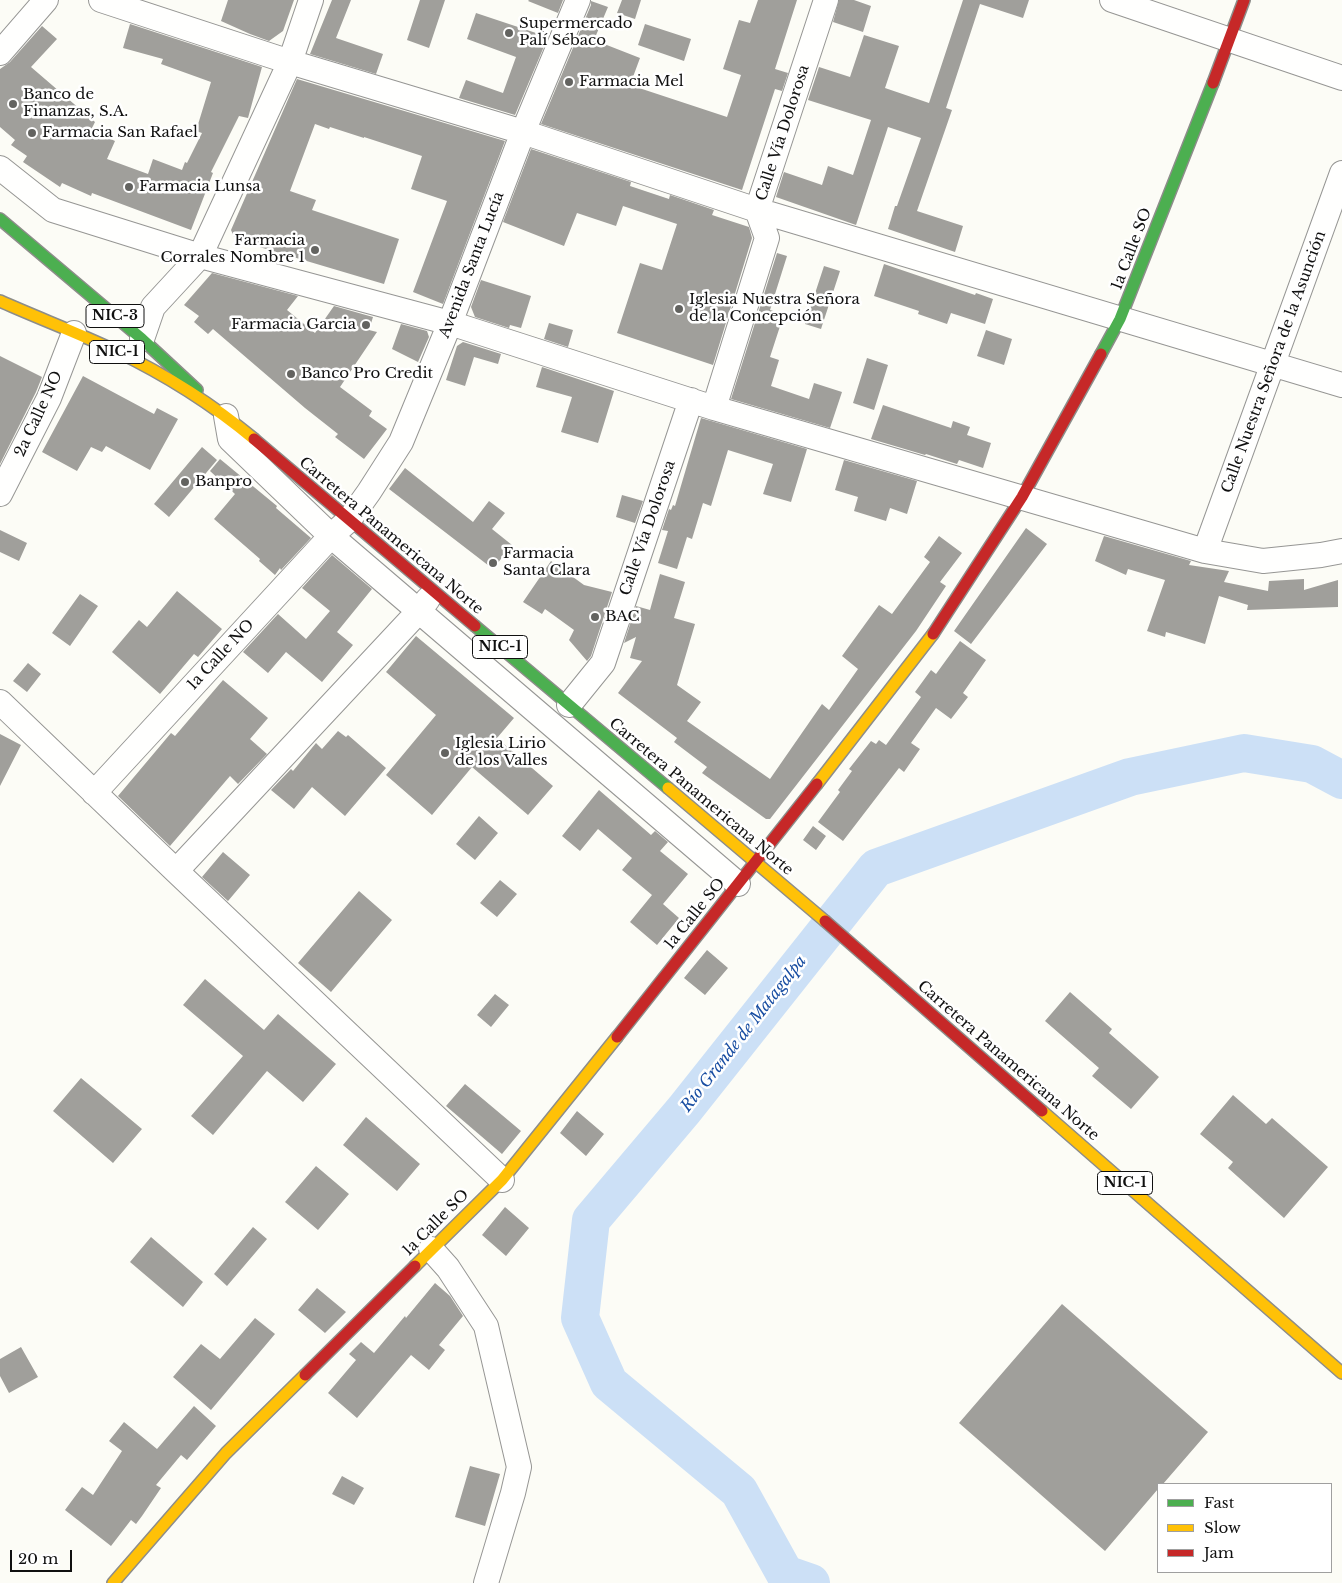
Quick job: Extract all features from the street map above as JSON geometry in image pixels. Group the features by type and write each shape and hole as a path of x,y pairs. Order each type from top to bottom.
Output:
{"main road":[{"name":"1a Calle SO","path":"112,1583 226,1453 502,1180 756,863 929,640 1022,497 1120,319 1230,41 1244,0"},
{"name":"NIC-3","path":"0,220 142,339 226,416"},
{"name":"Carretera Panamericana Norte","path":"0,301 116,351 157,373 226,416 774,878 1342,1374"}],"street":[{"path":"0,53 46,0"},
{"path":"101,0 290,62 523,132 757,210 1342,385"},
{"path":"142,339 153,306 200,256 290,62 311,0"},
{"name":"Avenida Santa Lucía","path":"349,520 401,442 450,323 523,132 578,0"},
{"name":"Calle Vía Dolorosa","path":"714,408 768,238 757,210 826,0"},
{"path":"1112,0 1342,78"},
{"path":"0,168 53,210 200,256 450,323 714,408 1205,551 1263,561 1342,551"},
{"name":"Calle Nuestra Señora de la Asunción","path":"1205,551 1342,173"},
{"name":"2a Calle NO","path":"0,494 49,398 74,332"},
{"name":"Calle Vía Dolorosa","path":"569,705 602,663 691,400"},
{"path":"226,416 230,439 331,536 738,884"},
{"name":"1a Calle NO","path":"94,793 331,536 349,520"},
{"path":"176,872 419,611 434,591"},
{"path":"0,702 176,872 502,1180"},
{"path":"431,1249 448,1268 486,1326 519,1467 486,1583"}],"building":[{"path":"228,0 294,0 283,31 269,41 221,21"},
{"path":"332,0 351,0 336,38 383,54 376,74 310,54"},
{"path":"420,0 445,0 429,48 407,40"},
{"path":"529,0 563,0 558,13"},
{"path":"622,0 641,0 635,19 617,13"},
{"path":"758,0 797,0 775,69 788,73 782,91 775,89 742,190 541,124 591,5 591,1 608,7 594,40 640,58 630,85 727,117 741,75 723,69 739,20 750,23"},
{"path":"839,0 854,0 871,6 863,32 833,22"},
{"path":"963,0 1029,0 1023,18 980,4 946,108 952,110 917,211 963,226 955,252 888,229 921,138 888,127 856,225 776,197 784,172 822,185 828,166 853,175 871,120 808,100 819,67 850,77 864,35 899,46 885,88 929,103"},
{"path":"476,13 548,37 515,115 459,98 466,80 503,93 516,57 467,39"},
{"path":"130,24 262,67 248,118 239,116 211,172 213,173 191,230 92,193 91,196 62,183 60,187 23,162 27,156 11,145 15,140 0,127 0,69 10,62 42,26 57,39 31,67 95,122 91,130 115,141 107,159 148,174 153,159 182,170 202,133 196,131 211,82 161,64 163,59 123,48"},
{"path":"645,24 691,39 684,61 638,45"},
{"path":"297,79 505,141 443,304 413,292 447,201 411,189 422,156 364,137 315,124 290,191 316,200 312,210 399,239 384,284 246,243 234,237 231,230"},
{"path":"531,149 631,182 630,186 669,199 670,195 714,210 712,215 749,227 752,238 713,365 617,333 640,263 662,270 677,224 623,206 616,226 577,213 564,246 503,222"},
{"path":"777,253 787,256 770,310 784,314 770,357 779,360 771,386 809,399 814,383 842,392 830,428 731,399"},
{"path":"884,264 975,295 976,293 993,299 985,324 951,313 947,324 918,314 919,311 874,296"},
{"path":"824,266 840,271 821,329 805,324"},
{"path":"212,273 298,296 287,310 315,333 334,306 373,317 369,330 377,332 340,387 372,411 369,416 387,429 364,459 335,437 338,434 213,329 208,334 194,322 199,316 184,305"},
{"path":"481,280 531,296 521,328 510,325 509,328 475,317 471,307"},
{"path":"549,323 573,330 568,347 544,339"},
{"path":"401,324 427,331 429,337 418,362 392,349"},
{"path":"986,330 1012,339 1004,365 977,356"},
{"path":"463,342 501,354 498,364 474,357 465,386 446,380 457,346"},
{"path":"0,356 42,377 0,464"},
{"path":"867,358 888,365 874,410 853,403"},
{"path":"542,367 614,391 598,443 561,432 572,397 536,387"},
{"path":"83,376 154,414 157,408 178,419 150,470 106,446 102,452 91,447 77,471 42,452"},
{"path":"883,405 951,428 953,421 970,427 967,435 991,443 983,468 959,460 957,464 871,439"},
{"path":"701,418 807,449 791,502 763,494 773,464 728,450 711,506 703,503 692,539 687,537 677,569 658,563 668,531 662,530 669,509 671,510 673,505 675,506"},
{"name":"Banpro","path":"202,447 217,460 169,517 154,504"},
{"path":"220,459 277,506 276,508 311,538 275,575 259,561 260,559 214,519 235,494 210,471"},
{"path":"844,460 917,481 907,514 890,508 886,521 854,511 858,497 835,490"},
{"path":"405,468 473,522 489,501 505,513 492,529 512,545 493,569 389,489"},
{"path":"622,495 643,501 635,523 616,517"},
{"path":"1026,528 1047,544 971,644 954,631"},
{"path":"0,530 27,543 19,561 0,552"},
{"path":"939,536 962,553 940,582 946,586 916,631 770,819 766,819 702,773 707,767 674,742 677,738 618,693 642,661 630,658 636,637 624,643 636,606 650,610 660,574 685,582 674,618 695,624 677,685 701,702 687,721 770,779 822,704 829,710 858,669 842,656 879,605 892,614 930,562 924,557"},
{"path":"1104,536 1191,561 1189,565 1229,571 1224,582 1268,591 1269,581 1304,579 1304,590 1338,580 1338,607 1247,610 1248,605 1219,596 1205,644 1166,632 1165,637 1147,631 1165,580 1128,569 1126,575 1095,561"},
{"path":"332,555 372,589 337,632 353,645 322,682 286,652 268,673 243,652 278,614 306,639 330,611 302,588"},
{"path":"551,561 584,585 612,592 591,656 587,661 569,640 574,630 545,609 542,614 523,602"},
{"path":"177,591 222,629 198,657 194,654 160,694 112,652 139,620 147,627"},
{"path":"80,594 98,606 70,646 52,633"},
{"path":"416,636 514,718 497,738 553,786 528,815 472,767 432,815 386,775 436,715 386,672"},
{"path":"960,641 986,660 963,693 968,697 951,719 936,708 911,743 920,749 904,772 899,768 843,841 818,822 840,792 838,790 852,771 849,769 871,741 876,744 879,740 886,745 921,697 915,692 931,670 936,674"},
{"path":"28,663 41,674 27,692 13,681"},
{"path":"223,680 268,718 250,739 267,754 238,784 230,776 170,846 118,796 171,733 175,736"},
{"path":"338,731 346,737 348,735 386,768 345,816 312,787 294,809 271,790 291,769 293,771 316,743 322,749"},
{"path":"0,734 21,745 0,786"},
{"path":"599,790 651,835 655,831 668,842 660,851 688,874 663,904 679,918 657,945 630,922 652,895 622,870 632,858 598,829 580,851 562,836"},
{"path":"479,816 498,833 475,860 456,844"},
{"path":"813,826 826,836 816,850 803,840"},
{"path":"223,852 250,875 228,901 202,877"},
{"path":"500,880 517,894 497,917 480,903"},
{"path":"359,891 392,920 331,992 298,963"},
{"path":"707,950 728,968 705,995 684,978"},
{"path":"205,979 264,1030 278,1014 336,1064 303,1102 267,1071 213,1135 191,1116 243,1056 183,1005"},
{"path":"1070,992 1112,1029 1109,1033 1159,1077 1131,1109 1092,1076 1099,1068 1045,1021"},
{"path":"495,994 509,1005 491,1027 477,1015"},
{"path":"81,1078 142,1129 113,1163 53,1111"},
{"path":"465,1084 521,1131 502,1154 446,1106"},
{"path":"1233,1095 1266,1124 1272,1118 1328,1167 1284,1218 1228,1168 1233,1162 1200,1134"},
{"path":"577,1111 604,1134 586,1156 560,1133"},
{"path":"366,1117 420,1164 397,1191 343,1145"},
{"path":"316,1166 349,1194 318,1230 285,1202"},
{"path":"505,1207 529,1228 506,1256 482,1235"},
{"path":"253,1227 267,1239 227,1286 214,1274"},
{"path":"151,1237 203,1282 183,1307 130,1262"},
{"path":"435,1283 450,1296 463,1316 439,1345 445,1350 429,1370 411,1355 357,1418 328,1393 356,1360 349,1354 361,1342 374,1353"},
{"path":"317,1288 346,1312 325,1333 298,1310"},
{"path":"1062,1304 1208,1432 1164,1483 1157,1483 1157,1490 1105,1551 959,1423"},
{"path":"255,1318 275,1334 211,1410 173,1377 201,1344 220,1359"},
{"path":"21,1347 38,1377 9,1393 0,1376 0,1359"},
{"path":"194,1406 216,1426 187,1460 181,1455 156,1485 161,1488 136,1524 131,1520 111,1546 65,1510 82,1487 93,1495 122,1451 109,1441 124,1422 157,1449"},
{"path":"470,1466 500,1474 485,1526 455,1517"},
{"path":"342,1476 364,1488 354,1505 332,1494"}],"waterway":[{"name":"Río Grande de Matagalpa","path":"811,1583 785,1574 739,1491 609,1383 580,1318 591,1220 684,1110 876,868 1130,777 1244,753 1312,764 1342,780"}],"traffic: fast":[{"path":"1101,354 1120,319 1213,83"},
{"path":"0,219 142,339 197,390"},
{"path":"475,626 668,788"}],"traffic: slow":[{"path":"0,301 102,344 134,360 187,390 254,439"},
{"path":"817,784 933,634"},
{"path":"668,788 825,921"},
{"path":"415,1266 502,1180 617,1037"},
{"path":"1042,1111 1342,1373"},
{"path":"113,1583 226,1453 305,1375"}],"traffic: jam":[{"path":"1213,83 1244,0"},
{"path":"933,634 1022,497 1101,354"},
{"path":"254,439 475,626"},
{"path":"617,1037 817,784"},
{"path":"825,921 1042,1111"},
{"path":"305,1375 415,1266"}],"place":[{"name":"Supermercado Palí Sébaco","path":"509,33"},
{"name":"Farmacia Mel","path":"569,82"},
{"name":"Banco de Finanzas, S.A.","path":"13,104"},
{"name":"Farmacia San Rafael","path":"32,133"},
{"name":"Farmacia Lunsa","path":"129,187"},
{"name":"Farmacia Corrales Nombre 1","path":"315,250"},
{"name":"Iglesia Nuestra Señora de la Concepción","path":"679,309"},
{"name":"Farmacia Garcia","path":"366,325"},
{"name":"Banco Pro Credit","path":"291,374"},
{"name":"Banpro","path":"185,482"},
{"name":"Farmacia Santa Clara","path":"493,563"},
{"name":"BAC","path":"595,617"},
{"name":"Iglesia Lirio de los Valles","path":"445,753"}]}
